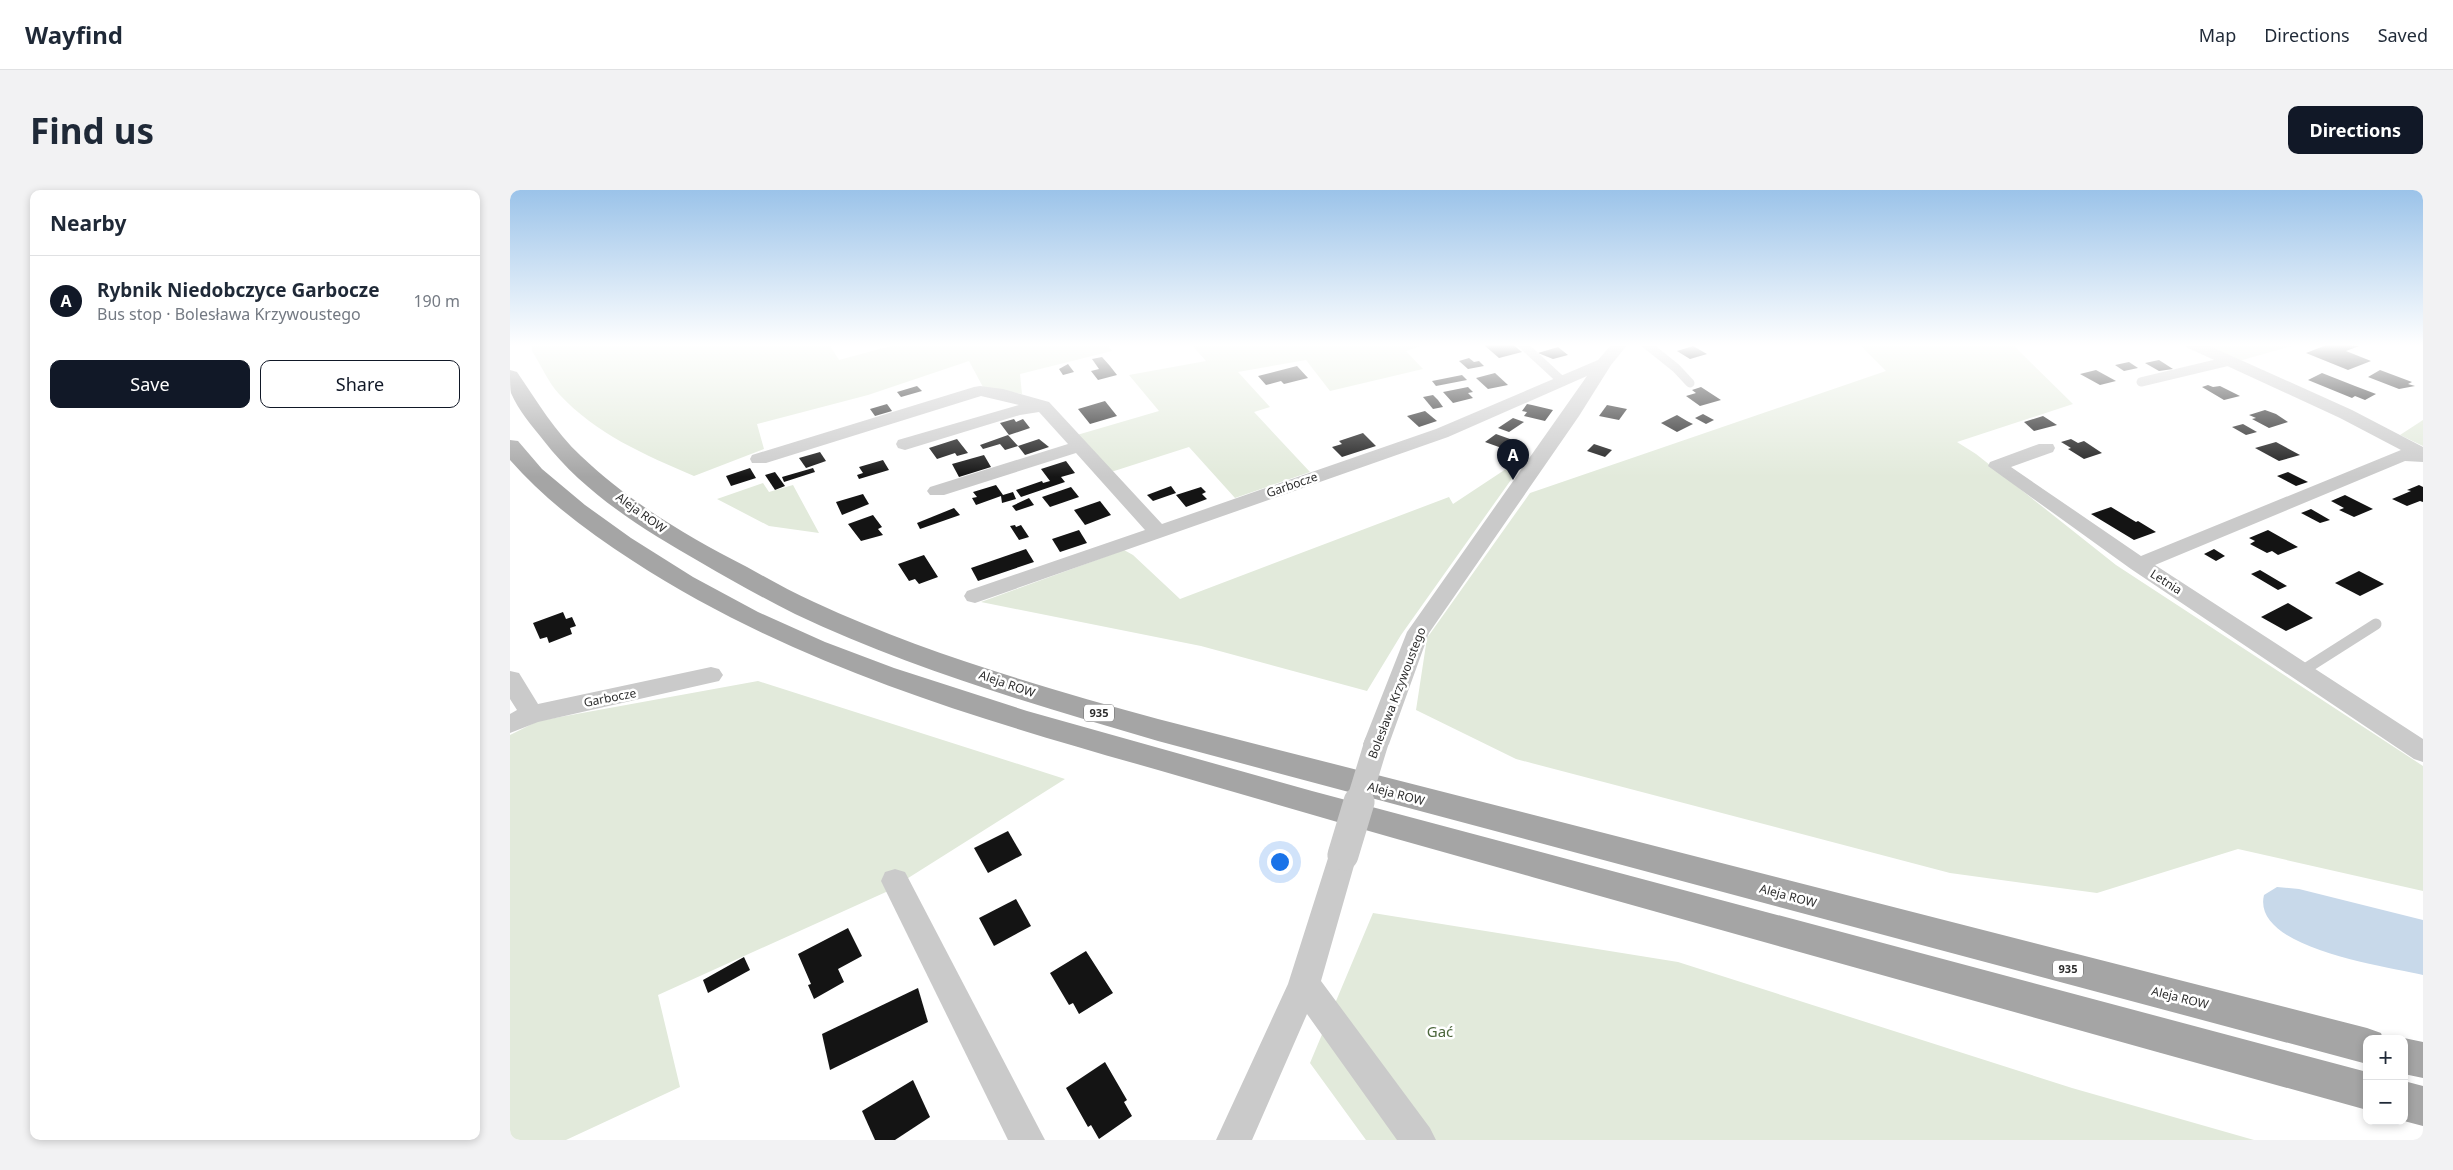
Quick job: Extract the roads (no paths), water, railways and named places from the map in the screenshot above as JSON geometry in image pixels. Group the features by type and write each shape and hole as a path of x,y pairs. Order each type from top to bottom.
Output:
{"main road":[{"name":"Aleja ROW","path":"518,388 542,425 573,461 645,519 710,559 813,612 920,654 1057,701 1158,730 2363,1045"},
{"name":"935","path":"510,446 525,466 584,517 648,561 735,612 813,648 902,683 1022,720 1348,813 2363,1090"},
{"path":"2408,1057 2423,1060"},
{"path":"2408,1102 2423,1106"}],"street":[{"name":"Garbocze","path":"975,596 1442,433 1545,388"},
{"name":"Bolesława Krzywoustego","path":"1234,1140 1304,984 1376,744 1418,632 1587,388"},
{"path":"2289,388 2346,414 2423,455"},
{"path":"759,459 980,392 1003,394 1043,406 1157,531"},
{"path":"905,444 1018,410 1043,406"},
{"path":"937,491 1081,446"},
{"path":"2046,448 1997,466 2139,564"},
{"name":"Letnia","path":"2139,564 2402,455 2423,455"},
{"name":"Letnia","path":"2139,564 2423,752"},
{"name":"Garbocze","path":"521,719 711,675"},
{"path":"510,679 521,719"},
{"path":"895,881 1027,1140"},
{"path":"1304,984 1418,1140"}],"lane":[{"path":"2302,671 2376,624"}],"water":[{"path":"2277,887 2299,889 2423,920 2423,975 2353,960 2299,942 2278,929 2266,914 2264,895"}],"place":[{"name":"Rybnik Niedobczyce Garbocze","path":"1513,480"}],"park label":[{"name":"Gać","path":"1440,1032"}]}
